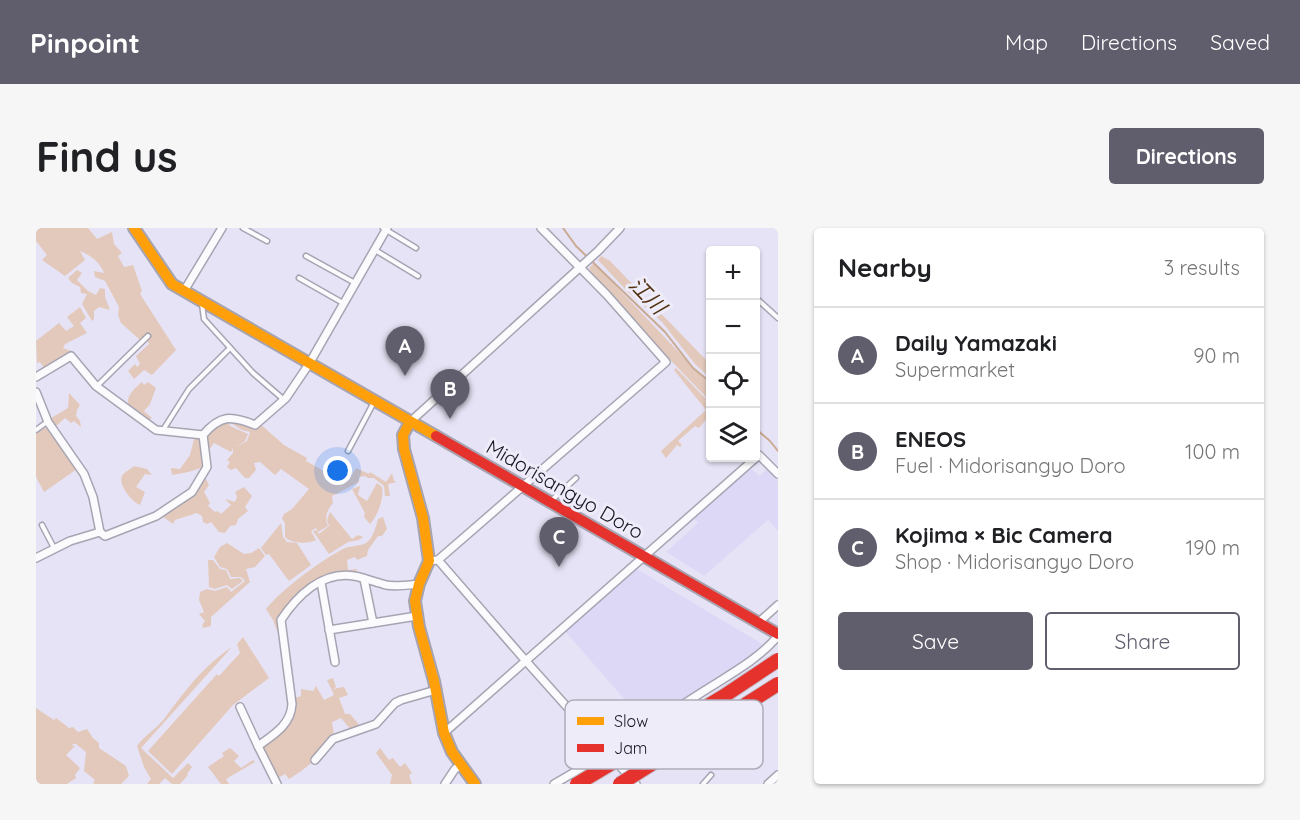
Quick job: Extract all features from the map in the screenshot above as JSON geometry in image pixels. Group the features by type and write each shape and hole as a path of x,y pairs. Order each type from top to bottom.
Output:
{"main road":[{"name":"Midorisangyo Doro","path":"134,228 172,284 778,635"},
{"path":"410,422 403,435 404,449 433,560 419,584 415,601 417,616 436,690 444,733 460,766 475,784"},
{"path":"717,700 778,660"},
{"path":"753,700 778,684"},
{"path":"763,703 778,694"},
{"path":"577,784 602,769"},
{"path":"622,784 645,769"},
{"path":"622,784 649,769"}],"street":[{"path":"184,291 222,228"},
{"path":"541,228 582,266 666,362 433,560 565,705"},
{"path":"410,422 582,266 620,228"},
{"path":"36,392 48,422 84,474 93,497 100,532 105,536 156,516 192,492 207,467 203,435 213,423 237,419 255,425 284,400 309,364 385,229"},
{"path":"37,374 71,356 96,386 156,430 203,435"},
{"path":"444,733 759,455 778,474"},
{"path":"36,558 70,541 100,532"},
{"path":"258,746 278,732 291,713 292,704 281,620 293,602 315,584 352,575 388,585 419,584"},
{"path":"364,579 373,623"},
{"path":"321,582 335,662"},
{"path":"758,623 778,605"},
{"path":"329,630 417,616"},
{"path":"690,700 769,647 778,635"},
{"path":"315,760 326,749 329,742 376,724 395,703 436,690"},
{"path":"240,707 277,784"},
{"path":"445,784 455,769 460,766"},
{"path":"554,784 580,769"},
{"path":"622,769 636,784"},
{"path":"768,784 778,775"}],"lane":[{"path":"243,228 267,241"},
{"path":"385,229 416,248"},
{"path":"374,250 418,276"},
{"path":"306,256 355,283"},
{"path":"299,279 344,303"},
{"path":"302,287 305,282"},
{"path":"758,300 778,318"},
{"path":"201,301 204,319 254,373 284,400"},
{"path":"96,386 148,336"},
{"path":"163,430 189,389 230,348"},
{"path":"348,451 374,401"},
{"path":"36,430 48,422"},
{"path":"549,502 576,478"},
{"path":"42,525 54,549"},
{"path":"703,784 711,775"}],"shaded area":[{"path":"36,228 88,228 97,239 112,232 114,244 122,253 118,256 124,267 133,265 142,291 140,294 176,350 152,375 144,370 134,379 128,371 135,364 137,367 140,364 136,356 149,344 145,337 140,340 121,323 118,315 119,307 105,281 95,277 94,271 104,273 100,265 80,251 85,260 65,276 42,260 47,255 36,241"},
{"path":"601,256 610,261 706,360 706,374 695,364 662,322 627,291 598,260"},
{"path":"594,263 706,381 706,397 624,312 626,310 589,268"},
{"path":"77,270 82,273 77,280 88,291 96,295 100,288 105,289 105,297 110,310 99,307 94,311 92,321 82,304 87,294 81,293 80,287 68,278"},
{"path":"80,307 86,318 80,323 87,333 65,344 63,348 71,351 44,368 40,362 37,363 36,341 59,323 66,331 74,326 67,317"},
{"path":"676,368 706,399 706,410 674,370"},
{"path":"142,382 144,385 148,382 156,388 150,404 144,411 152,418 149,420 128,407 129,396"},
{"path":"69,393 80,405 76,416 81,427 65,418 55,427 51,418 68,408"},
{"path":"706,410 706,420 699,428 695,426 678,441 682,445 680,447 677,445 666,458 661,451"},
{"path":"230,420 259,423 284,445 307,458 306,461 331,475 333,473 349,480 356,468 369,474 370,472 386,482 392,473 394,481 397,482 388,484 390,496 385,496 384,486 374,478 359,477 359,482 332,496 333,503 326,517 328,526 318,532 316,528 311,531 316,540 304,543 291,541 285,537 285,523 282,519 284,514 292,509 309,489 281,469 275,475 260,462 254,463 256,470 249,478 245,478 236,468 231,470 227,467 230,462 227,460 233,453 233,448 231,452 214,443 208,451 207,437 215,425 228,422 230,426 248,434 245,441 236,447 247,441 250,432 242,430"},
{"path":"47,427 77,469 44,492 36,477 36,433"},
{"path":"194,439 200,439 203,467 172,475 171,468 180,469 190,455"},
{"path":"134,466 147,469 152,475 145,474 136,487 145,492 140,505 126,493 121,480 122,476"},
{"path":"750,467 759,476 767,469 778,481 778,531 768,520 704,576 666,552 698,523 694,518"},
{"path":"204,475 209,485 204,492 210,503 208,506 215,512 218,511 221,514 231,505 225,499 235,502 237,497 235,492 244,487 252,496 245,507 248,511 238,519 236,525 230,526 225,533 219,532 211,522 207,524 203,522 202,516 197,513 175,520 173,524 162,516 192,494"},
{"path":"377,483 382,487 382,497 378,512 370,524 364,517 365,513 352,489 360,486 358,495 367,501"},
{"path":"330,512 352,539 358,535 363,537 348,542 329,554 313,531 316,530 319,534 329,526 327,520"},
{"path":"383,517 387,529 382,536 378,536 368,550 367,556 357,560 355,557 347,560 348,570 357,569 356,573 313,583 279,619 279,636 266,609 291,584 324,561 346,548 363,544 371,539 378,519"},
{"path":"281,523 283,537 287,542 297,543 311,565 289,581 269,554 266,555 261,548"},
{"path":"227,543 244,554 259,548 265,556 255,567 246,569 250,582 211,617 211,626 203,628 205,621 199,614 204,612 199,600 200,592 227,587 231,592 245,581 241,577 231,577 227,569 220,567 214,557 220,547"},
{"path":"208,560 213,560 220,569 226,570 230,579 240,578 243,581 232,589 227,585 215,589 209,587"},
{"path":"635,568 764,645 683,700 625,700 564,630"},
{"path":"243,637 269,678 233,705 172,774 148,751 217,674 219,676 240,653 237,644"},
{"path":"232,647 141,748 173,778 188,763 192,767 188,775 180,784 172,784 165,778 159,784 147,784 151,779 137,746 161,723 203,671"},
{"path":"333,678 336,687 333,689 344,687 348,695 339,698 345,714 350,714 361,727 351,730 341,718 332,722 334,735 326,740 320,753 311,763 289,779 285,774 278,778 262,746 279,733 296,709 295,698 301,696 301,689 313,691 316,686 324,700 334,695 327,680"},
{"path":"36,708 54,720 56,718 69,728 73,727 78,732 87,729 99,743 99,748 126,766 129,776 121,784 93,783 95,780 84,771 86,752 73,744 75,746 66,755 80,768 75,775 76,778 67,784 38,784 36,781"},
{"path":"230,748 239,756 234,761 241,768 253,760 255,762 226,779 229,784 221,784 208,767 224,756 222,753"},
{"path":"380,748 389,760 393,758 400,767 405,763 412,773 409,775 412,784 390,784 392,775 376,753"}],"waterway":[{"name":"江川","path":"563,228 576,246 665,332 693,368 706,379"},
{"name":"江川","path":"760,432 778,451"}],"traffic: slow":[{"path":"134,228 172,284 436,436"},
{"path":"410,422 403,435 404,449 423,518 429,561 419,584 415,601 419,627 434,681 444,733 452,752 475,784"}],"traffic: jam":[{"path":"436,436 778,634"},
{"path":"717,700 778,660"},
{"path":"753,700 778,684"},
{"path":"577,784 602,769"},
{"path":"620,784 644,769"}],"place":[{"name":"Daily Yamazaki","path":"405,376"},
{"name":"ENEOS","path":"450,419"},
{"name":"Kojima × Bic Camera","path":"559,567"}]}
